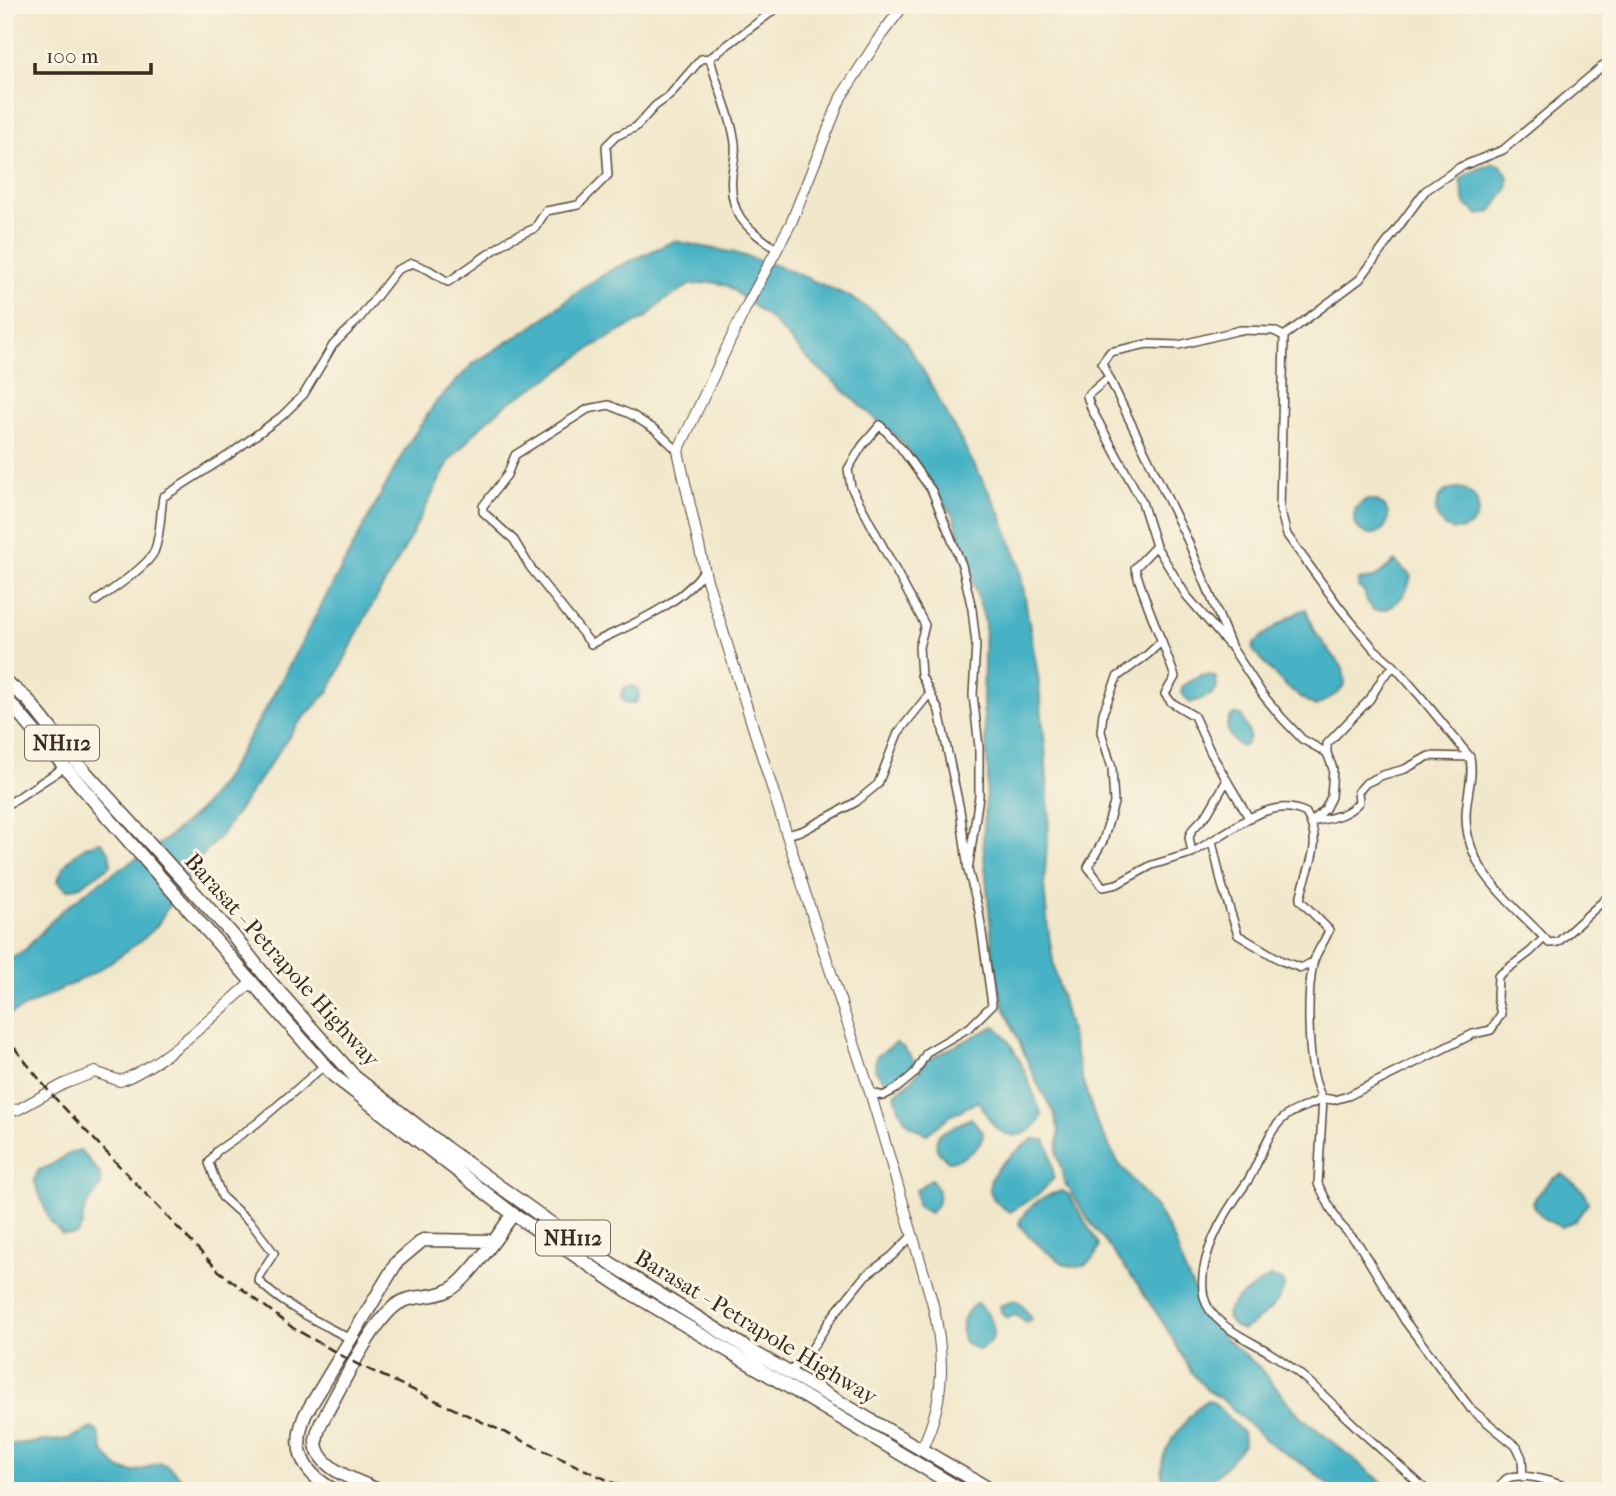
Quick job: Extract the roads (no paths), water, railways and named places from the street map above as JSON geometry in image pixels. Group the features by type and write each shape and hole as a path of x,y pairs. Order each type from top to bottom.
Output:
{"highway":[{"name":"Barasat - Petrapole Highway","path":"5,681 28,700 117,807 355,1077 446,1148 559,1229 635,1279 993,1491"},
{"name":"Barasat - Petrapole Highway","path":"5,696 334,1076 513,1213 631,1293 963,1491"},
{"path":"380,1491 326,1463 318,1453 316,1440 321,1423 382,1318 398,1304 416,1297 444,1293 454,1287 494,1241 513,1213"},
{"path":"337,1491 317,1479 307,1468 298,1442 305,1415 397,1262 423,1240 494,1241"}],"street":[{"path":"96,601 120,585 152,555 157,542 163,498 282,416 304,394 333,345 359,319 397,270 412,263 448,282 459,273 470,270 509,239 535,228 546,211 579,205 608,175 606,146 616,136 636,127 701,60 710,58 781,5"},
{"path":"678,451 745,309 791,223 841,97 904,5"},
{"path":"710,58 728,109 737,151 731,191 742,223 776,250"},
{"path":"1284,336 1360,279 1425,191 1460,167 1503,150 1611,59"},
{"path":"1232,648 1188,541 1102,363 1110,352 1147,344 1180,345 1240,330 1274,331 1284,336"},
{"path":"1284,336 1280,509 1287,535 1340,608 1374,649 1394,666 1470,757 1472,767 1466,816 1470,845 1498,891 1549,943 1558,942 1611,894"},
{"path":"1109,377 1087,396 1142,502 1156,546 1186,595 1232,648 1282,718 1302,739 1327,753"},
{"path":"705,570 687,591 639,620 591,644 530,567 514,540 483,512 483,506 507,475 515,455 588,410 609,405 632,415 657,431 678,451 705,570 933,1301 943,1367 936,1413 921,1450"},
{"path":"870,1092 884,1096 896,1089 915,1073 924,1054 970,1027 992,1005 979,911 968,870 960,810 939,711 921,675 919,647 925,625 851,487 848,469 862,446 880,425 901,448 932,491 962,565 972,608 976,643 973,695 979,747 979,796 968,870"},
{"path":"1156,546 1135,568 1144,600 1175,677 1165,694 1171,702 1194,716 1249,817"},
{"path":"1162,641 1116,677 1103,713 1101,732 1112,768 1114,803 1103,841 1088,867 1103,887 1117,884 1152,865 1192,853 1249,817 1277,808 1294,807 1306,813 1316,835 1300,900 1329,930 1313,962 1310,1030 1311,1069 1317,1091 1323,1098 1318,1184 1339,1223 1359,1245 1405,1321 1471,1409 1517,1447 1522,1458 1523,1477"},
{"path":"1312,822 1325,809 1331,797 1333,769 1327,753 1327,744 1370,699 1383,677 1394,666"},
{"path":"787,835 804,830 856,802 878,784 898,733 930,693"},
{"path":"1312,822 1336,818 1353,809 1359,802 1357,792 1366,783 1383,775 1405,769 1429,757 1470,757"},
{"path":"5,806 65,767"},
{"path":"1192,853 1189,838 1192,830 1213,806 1227,780"},
{"path":"1212,841 1238,935 1282,961 1301,968 1313,962"},
{"path":"1427,1491 1301,1373 1245,1340 1219,1321 1205,1300 1203,1273 1214,1238 1234,1199 1249,1180 1273,1129 1289,1114 1323,1098 1334,1100 1348,1096 1473,1034 1491,1030 1501,1014 1497,998 1499,976 1544,938"},
{"path":"5,1112 19,1109 64,1084 95,1072 120,1081 134,1076 184,1040 253,982"},
{"path":"325,1065 256,1124 217,1151 209,1163 222,1197 251,1223 274,1253 258,1280 265,1288 315,1320 351,1339"},
{"path":"789,1372 808,1353 832,1317 865,1276 912,1237"},
{"path":"1497,1491 1509,1478 1523,1477 1554,1482 1579,1491"}],"water":[{"path":"1493,163 1501,165 1508,177 1508,188 1491,212 1479,215 1465,204 1460,180 1469,173"},
{"path":"674,241 735,253 786,269 848,296 874,312 903,338 923,370 1000,513 1019,563 1038,676 1045,746 1049,816 1044,886 1048,929 1054,967 1082,1079 1097,1124 1119,1164 1159,1212 1206,1314 1222,1336 1258,1366 1299,1415 1393,1491 1338,1491 1268,1442 1224,1401 1207,1390 1192,1373 1138,1285 1087,1218 1065,1183 1057,1154 1059,1131 1054,1113 1035,1079 1003,1004 994,965 983,842 988,773 983,703 985,622 954,517 903,443 806,357 774,322 728,286 713,282 690,285 663,301 647,317 592,347 551,377 505,405 481,426 450,460 329,691 297,725 222,834 192,867 156,927 141,941 96,972 5,1017 5,962 26,949 59,913 94,886 166,839 199,811 224,779 269,703 408,444 437,401 474,363 535,325 582,288 613,269"},
{"path":"1457,488 1472,494 1478,509 1472,524 1457,530 1442,524 1436,509 1442,494"},
{"path":"1371,500 1383,505 1388,517 1383,529 1371,534 1359,529 1354,517 1359,505"},
{"path":"1395,561 1411,576 1407,589 1393,605 1374,610 1367,602 1364,591 1358,587 1359,580 1374,578"},
{"path":"1306,609 1314,631 1343,668 1345,684 1338,693 1316,706 1289,689 1253,650 1254,643 1288,618"},
{"path":"1201,675 1216,678 1217,688 1211,695 1190,703 1181,692 1183,686"},
{"path":"630,686 636,689 639,695 636,701 630,704 624,701 621,695 624,689"},
{"path":"1234,714 1242,717 1250,736 1241,747 1228,731 1229,718"},
{"path":"101,842 109,852 111,865 80,886 67,890 58,881 64,868 80,850"},
{"path":"995,1026 1010,1044 1023,1067 1042,1115 1037,1123 1025,1133 1003,1133 996,1128 978,1101 948,1117 927,1134 909,1124 899,1108 895,1094 911,1081 927,1060"},
{"path":"896,1043 904,1048 915,1062 905,1078 888,1084 875,1070 876,1057"},
{"path":"971,1118 983,1132 980,1143 967,1155 949,1161 937,1150 939,1134"},
{"path":"1033,1139 1045,1140 1050,1151 1054,1178 1039,1194 1010,1212 997,1202 991,1192 990,1182 1002,1164"},
{"path":"80,1150 100,1174 101,1186 84,1210 82,1226 76,1235 62,1234 50,1221 34,1180 39,1170"},
{"path":"1563,1174 1584,1192 1588,1203 1576,1220 1562,1227 1544,1218 1533,1202 1550,1181"},
{"path":"931,1179 937,1187 938,1197 934,1210 930,1213 917,1206 916,1190"},
{"path":"1063,1191 1069,1195 1099,1245 1093,1258 1081,1266 1071,1266 1059,1260 1034,1241 1019,1223 1026,1211 1037,1202"},
{"path":"1271,1276 1284,1282 1275,1303 1242,1330 1234,1326 1226,1313 1230,1307 1246,1292"},
{"path":"1015,1300 1025,1308 1031,1320 1026,1323 1016,1315 1007,1318 1001,1312 1000,1306"},
{"path":"977,1303 988,1314 993,1328 991,1340 978,1350 964,1342 962,1337 966,1315"},
{"path":"1208,1400 1243,1433 1244,1444 1228,1464 1199,1491 1173,1491 1167,1487 1162,1476 1164,1455 1183,1424"},
{"path":"92,1428 98,1432 103,1451 119,1469 142,1470 161,1463 178,1475 191,1491 5,1491 5,1445 68,1439"}],"railway":[{"path":"5,1036 51,1094 219,1271 293,1328 355,1363 631,1491"}]}
